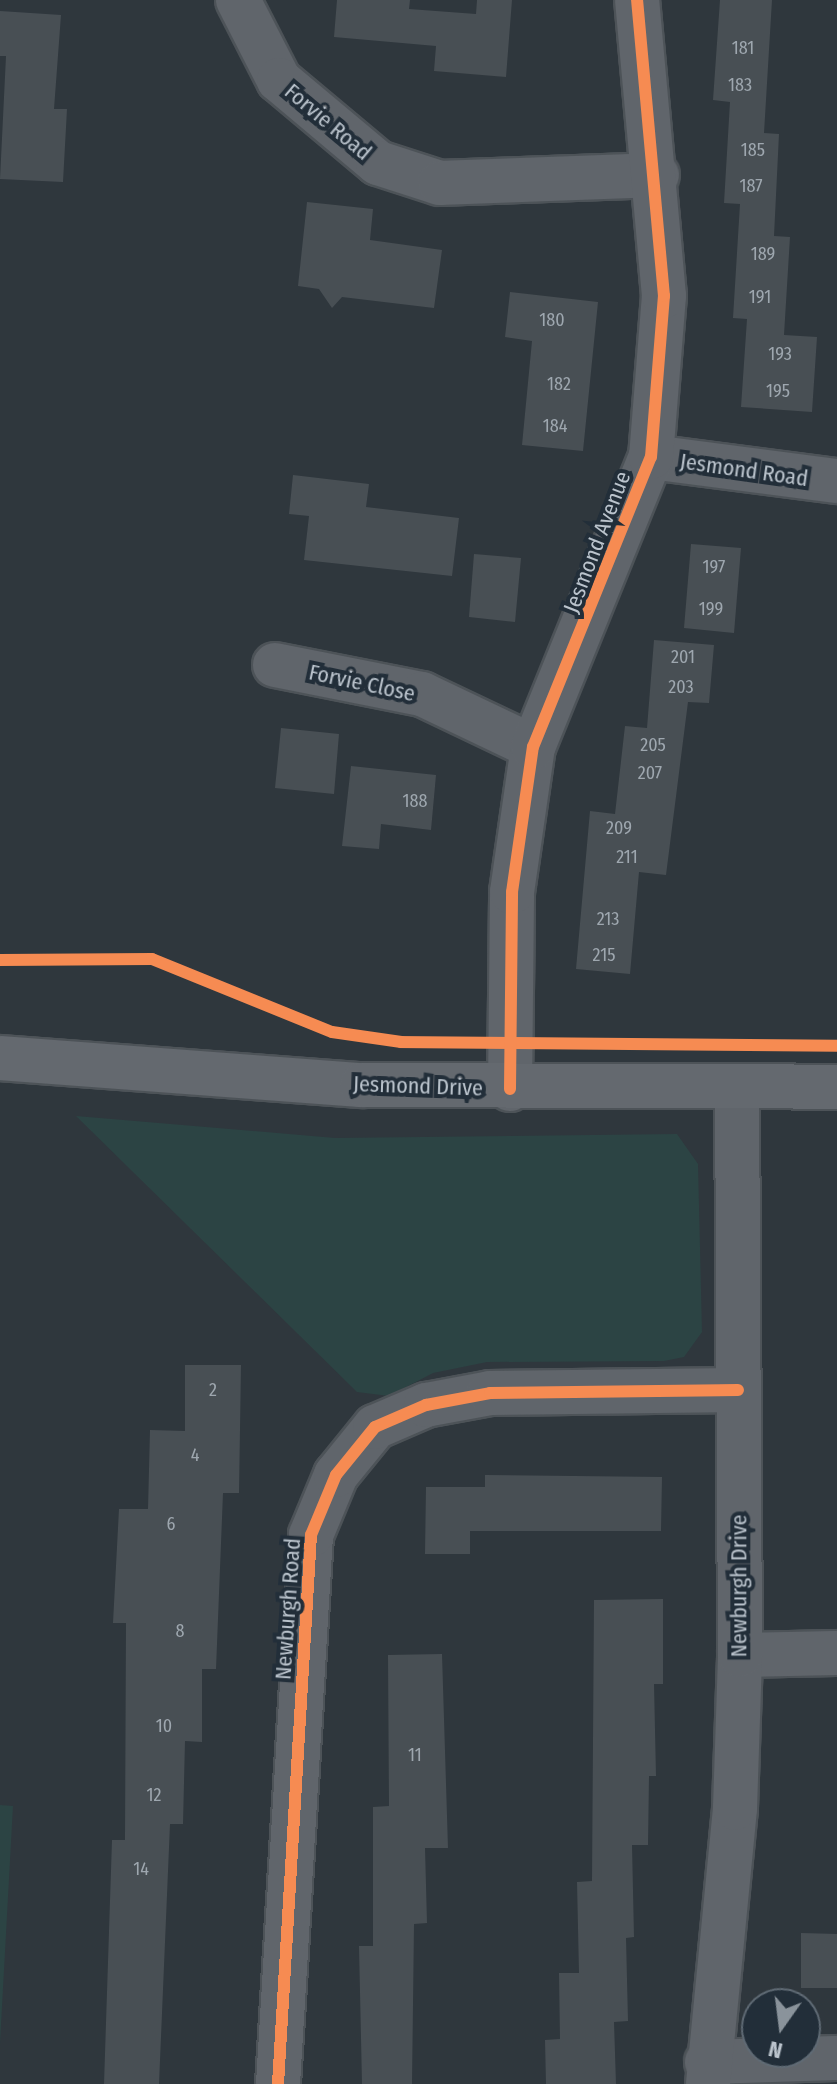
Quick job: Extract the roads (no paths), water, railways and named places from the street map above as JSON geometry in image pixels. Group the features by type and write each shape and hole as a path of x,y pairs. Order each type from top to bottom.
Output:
{"street":[{"name":"Forvie Road","path":"238,0 279,80 378,163 440,183 657,175"},
{"name":"Jesmond Avenue","path":"510,1089 512,892 533,747 651,457 664,296 657,175 637,0"},
{"name":"Jesmond Road","path":"651,457 837,481"},
{"name":"Forvie Close","path":"275,665 422,694 533,747"},
{"name":"Jesmond Drive","path":"0,1058 510,1089 837,1087"},
{"name":"Newburgh Drive","path":"708,2073 735,1808 740,1655 737,1087"},
{"name":"Newburgh Road","path":"278,2084 311,1535 336,1475 375,1427 426,1405 490,1393 738,1390"},
{"path":"740,1655 837,1653"},
{"path":"708,2073 837,2058"}]}
